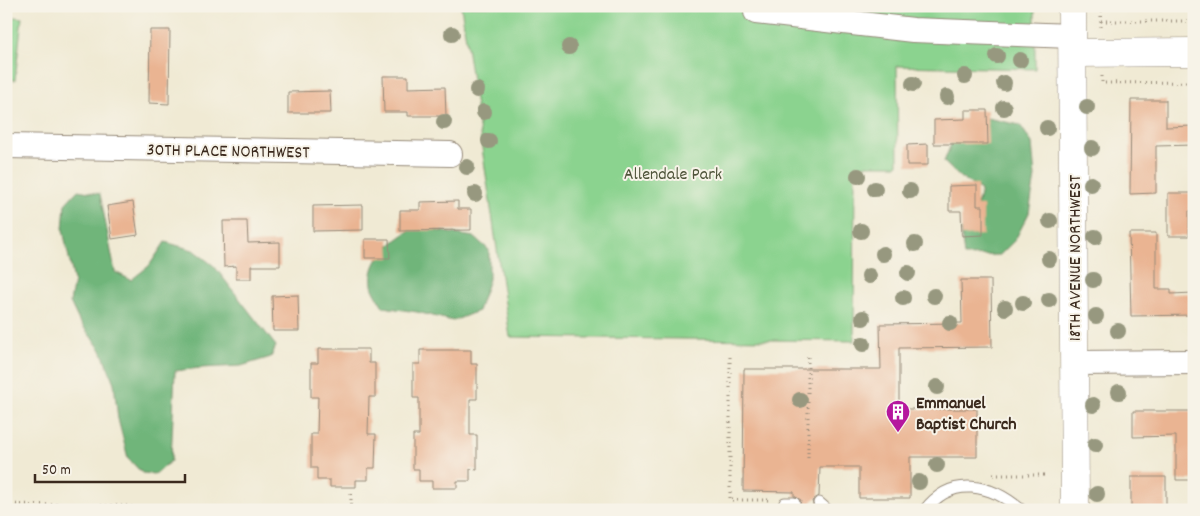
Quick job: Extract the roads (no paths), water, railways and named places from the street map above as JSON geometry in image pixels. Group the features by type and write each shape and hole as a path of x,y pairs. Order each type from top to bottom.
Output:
{"main road":[{"name":"18TH AVENUE NORTHWEST","path":"1072,6 1075,510"},
{"path":"1073,45 1194,52"}],"street":[{"path":"756,12 914,30 1073,45"},
{"name":"30TH PLACE NORTHWEST","path":"6,146 450,154"},
{"path":"1074,363 1194,362"}],"lane":[{"path":"925,510 935,497 951,488 969,488 990,491 1008,499 1021,510"},
{"path":"779,505 794,503"}],"place":[{"name":"Emmanuel Baptist Church","path":"898,433"}],"park label":[{"name":"Allendale Park","path":"673,173"}]}
